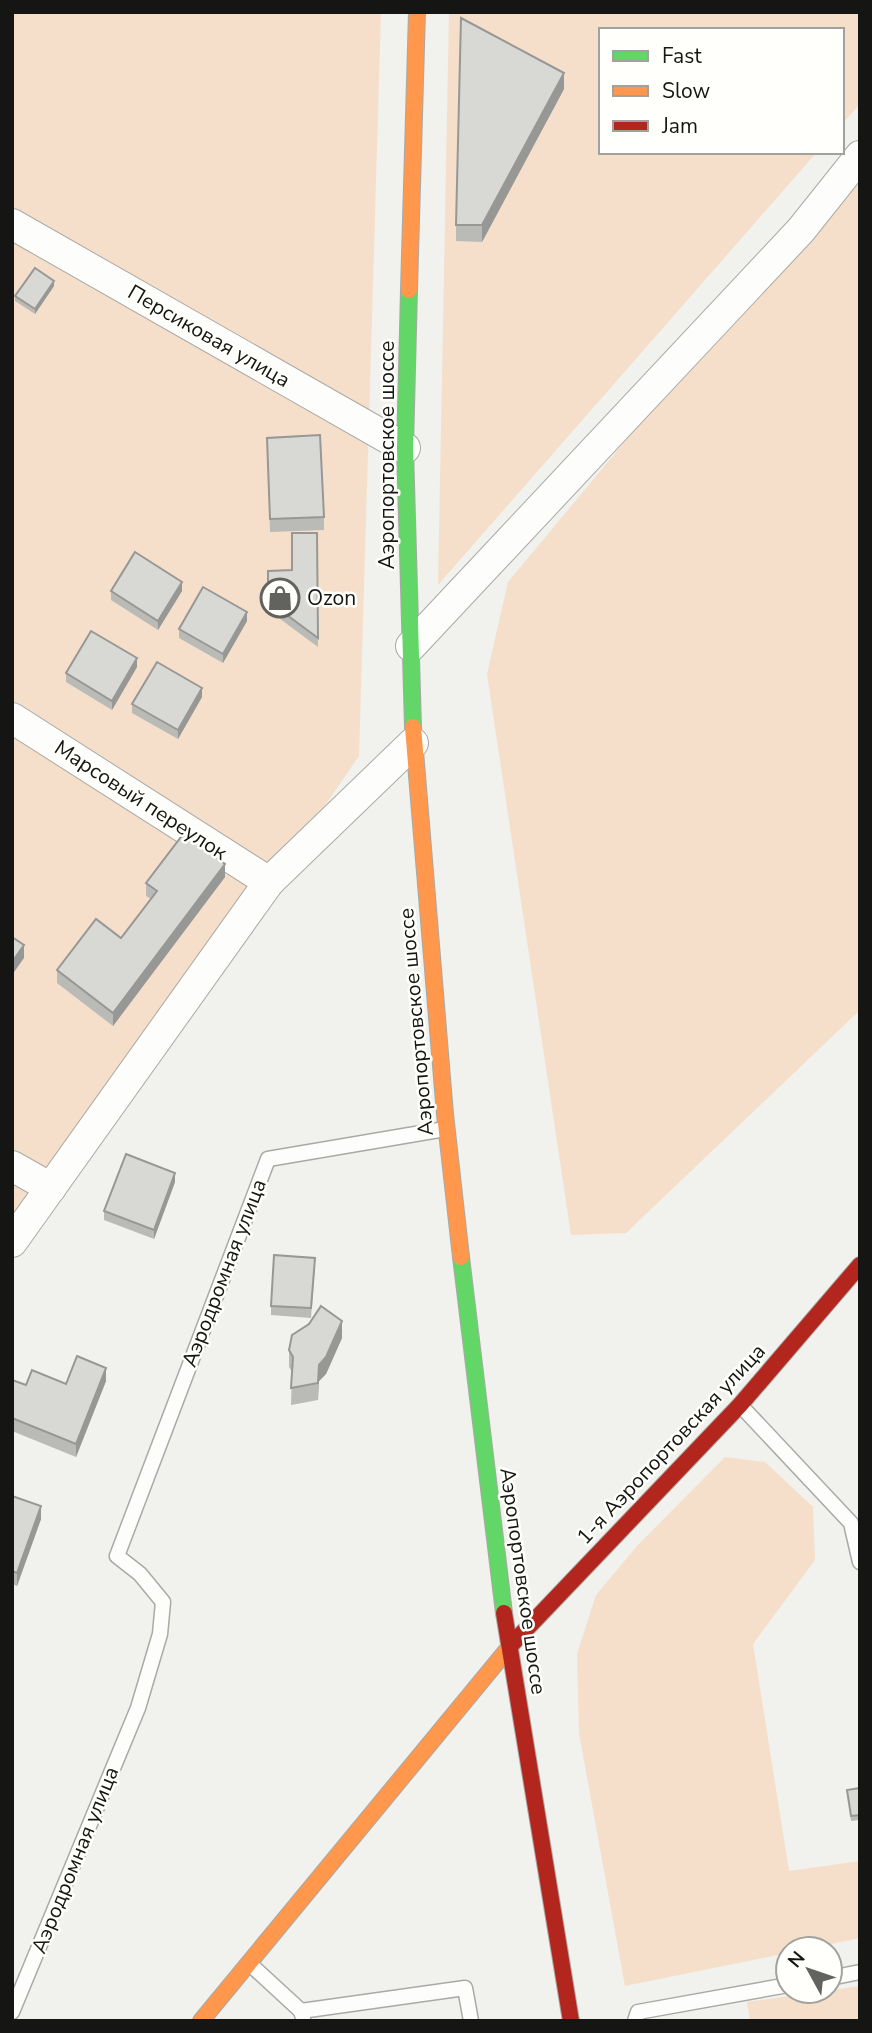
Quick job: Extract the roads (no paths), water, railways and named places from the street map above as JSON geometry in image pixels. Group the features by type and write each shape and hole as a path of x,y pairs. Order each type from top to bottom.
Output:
{"main road":[{"name":"Аэропортовское шоссе","path":"417,12 405,448 413,743 447,1129 509,1648 571,2021"},
{"name":"1-я Аэропортовская улица","path":"201,2021 251,1965 509,1648 740,1405 860,1265"}],"street":[{"path":"411,646 801,229 860,156"},
{"name":"Персиковая улица","path":"12,224 405,448"},
{"name":"Марсовый переулок","path":"12,718 269,882"},
{"path":"12,1242 269,882 413,743"},
{"path":"12,1166 51,1188"}],"lane":[{"name":"Аэродромная улица","path":"12,2012 138,1708 160,1634 163,1602 140,1574 117,1556 268,1159 447,1129"},
{"path":"740,1405 851,1523 860,1562"},
{"path":"251,1965 302,2016 465,1988 471,2021"},
{"path":"635,2021 638,2012 774,1988"}],"place":[{"name":"Ozon","path":"280,598"}]}
